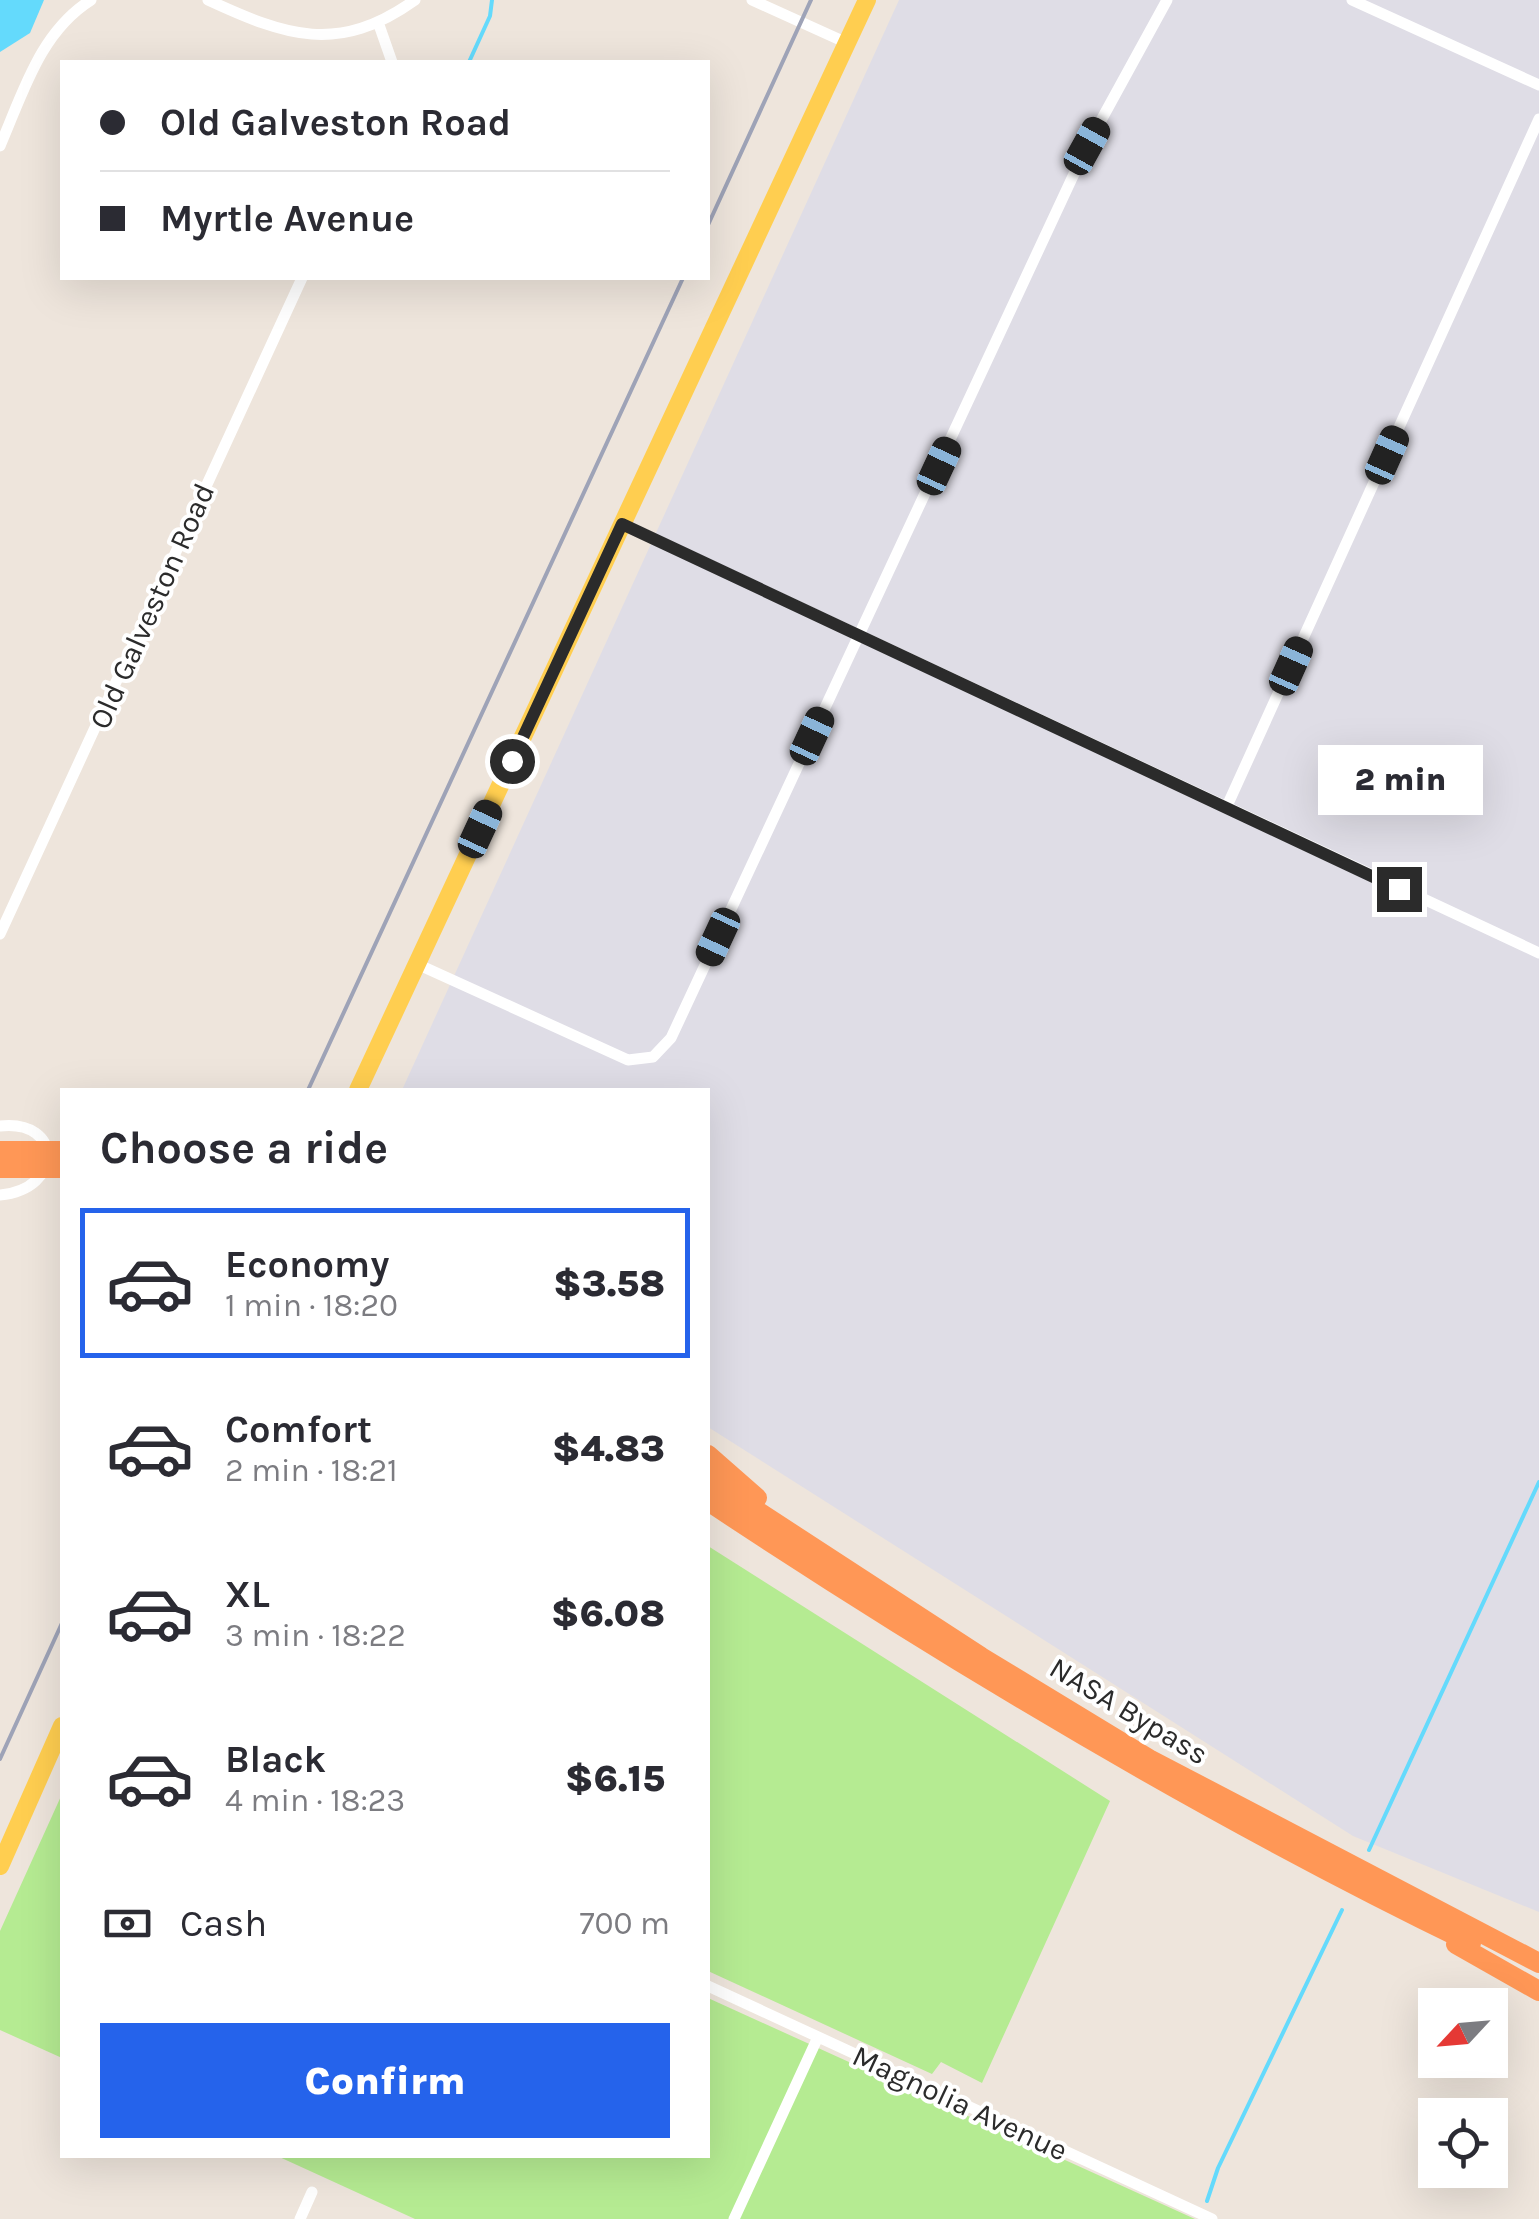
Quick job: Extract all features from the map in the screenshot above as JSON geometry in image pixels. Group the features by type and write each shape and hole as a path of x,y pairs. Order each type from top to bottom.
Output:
{"highway":[{"path":"0,1151 60,1151"},
{"path":"0,1168 60,1168"},
{"path":"710,1458 812,1544"},
{"name":"NASA Bypass","path":"710,1480 982,1657 1149,1759 1539,1964"},
{"name":"NASA Bypass","path":"710,1503 1143,1773 1363,1891 1539,1976"},
{"path":"710,1521 791,1557"},
{"path":"1363,1891 1539,1991"},
{"path":"1429,1906 1539,1954"}],"main road":[{"path":"359,1088 867,0"},
{"path":"0,1866 60,1731"}],"street":[{"path":"0,146 46,45 68,17 91,0"},
{"path":"208,0 277,31 299,35 334,35 378,22 415,0"},
{"path":"752,0 847,43"},
{"path":"417,964 628,1060 652,1057 671,1038 1087,146 1167,0"},
{"path":"1352,0 1539,85"},
{"path":"378,22 391,60"},
{"path":"1228,806 1539,119"},
{"name":"Old Galveston Road","path":"0,934 301,280"},
{"path":"622,524 1539,953"},
{"path":"0,1126 22,1125 37,1132 45,1146 46,1160 42,1178 30,1190 0,1195"},
{"name":"Magnolia Avenue","path":"710,1987 1212,2219"},
{"path":"734,2219 818,2037"},
{"path":"300,2219 312,2192"}],"shaded area":[{"path":"899,0 1539,0 1539,1912 1353,1836 710,1428 710,1088 403,1088"}],"green space":[{"path":"710,1547 1110,1801 982,2083 941,2062 932,2074 710,1972"},
{"path":"60,1798 60,2057 0,2030 0,1931"},
{"path":"710,1999 1195,2219 415,2219 282,2158 710,2158"}],"water":[{"path":"0,0 44,0 30,33 0,52"}],"waterway":[{"path":"470,60 490,16 492,0"},
{"path":"1369,1850 1539,1482"},
{"path":"1207,2201 1218,2168 1342,1910"}],"railway":[{"path":"710,221 811,0"},
{"path":"309,1088 682,280"},
{"path":"0,1759 60,1627"}],"route":[{"path":"512,761 622,524 1399,889"}]}
